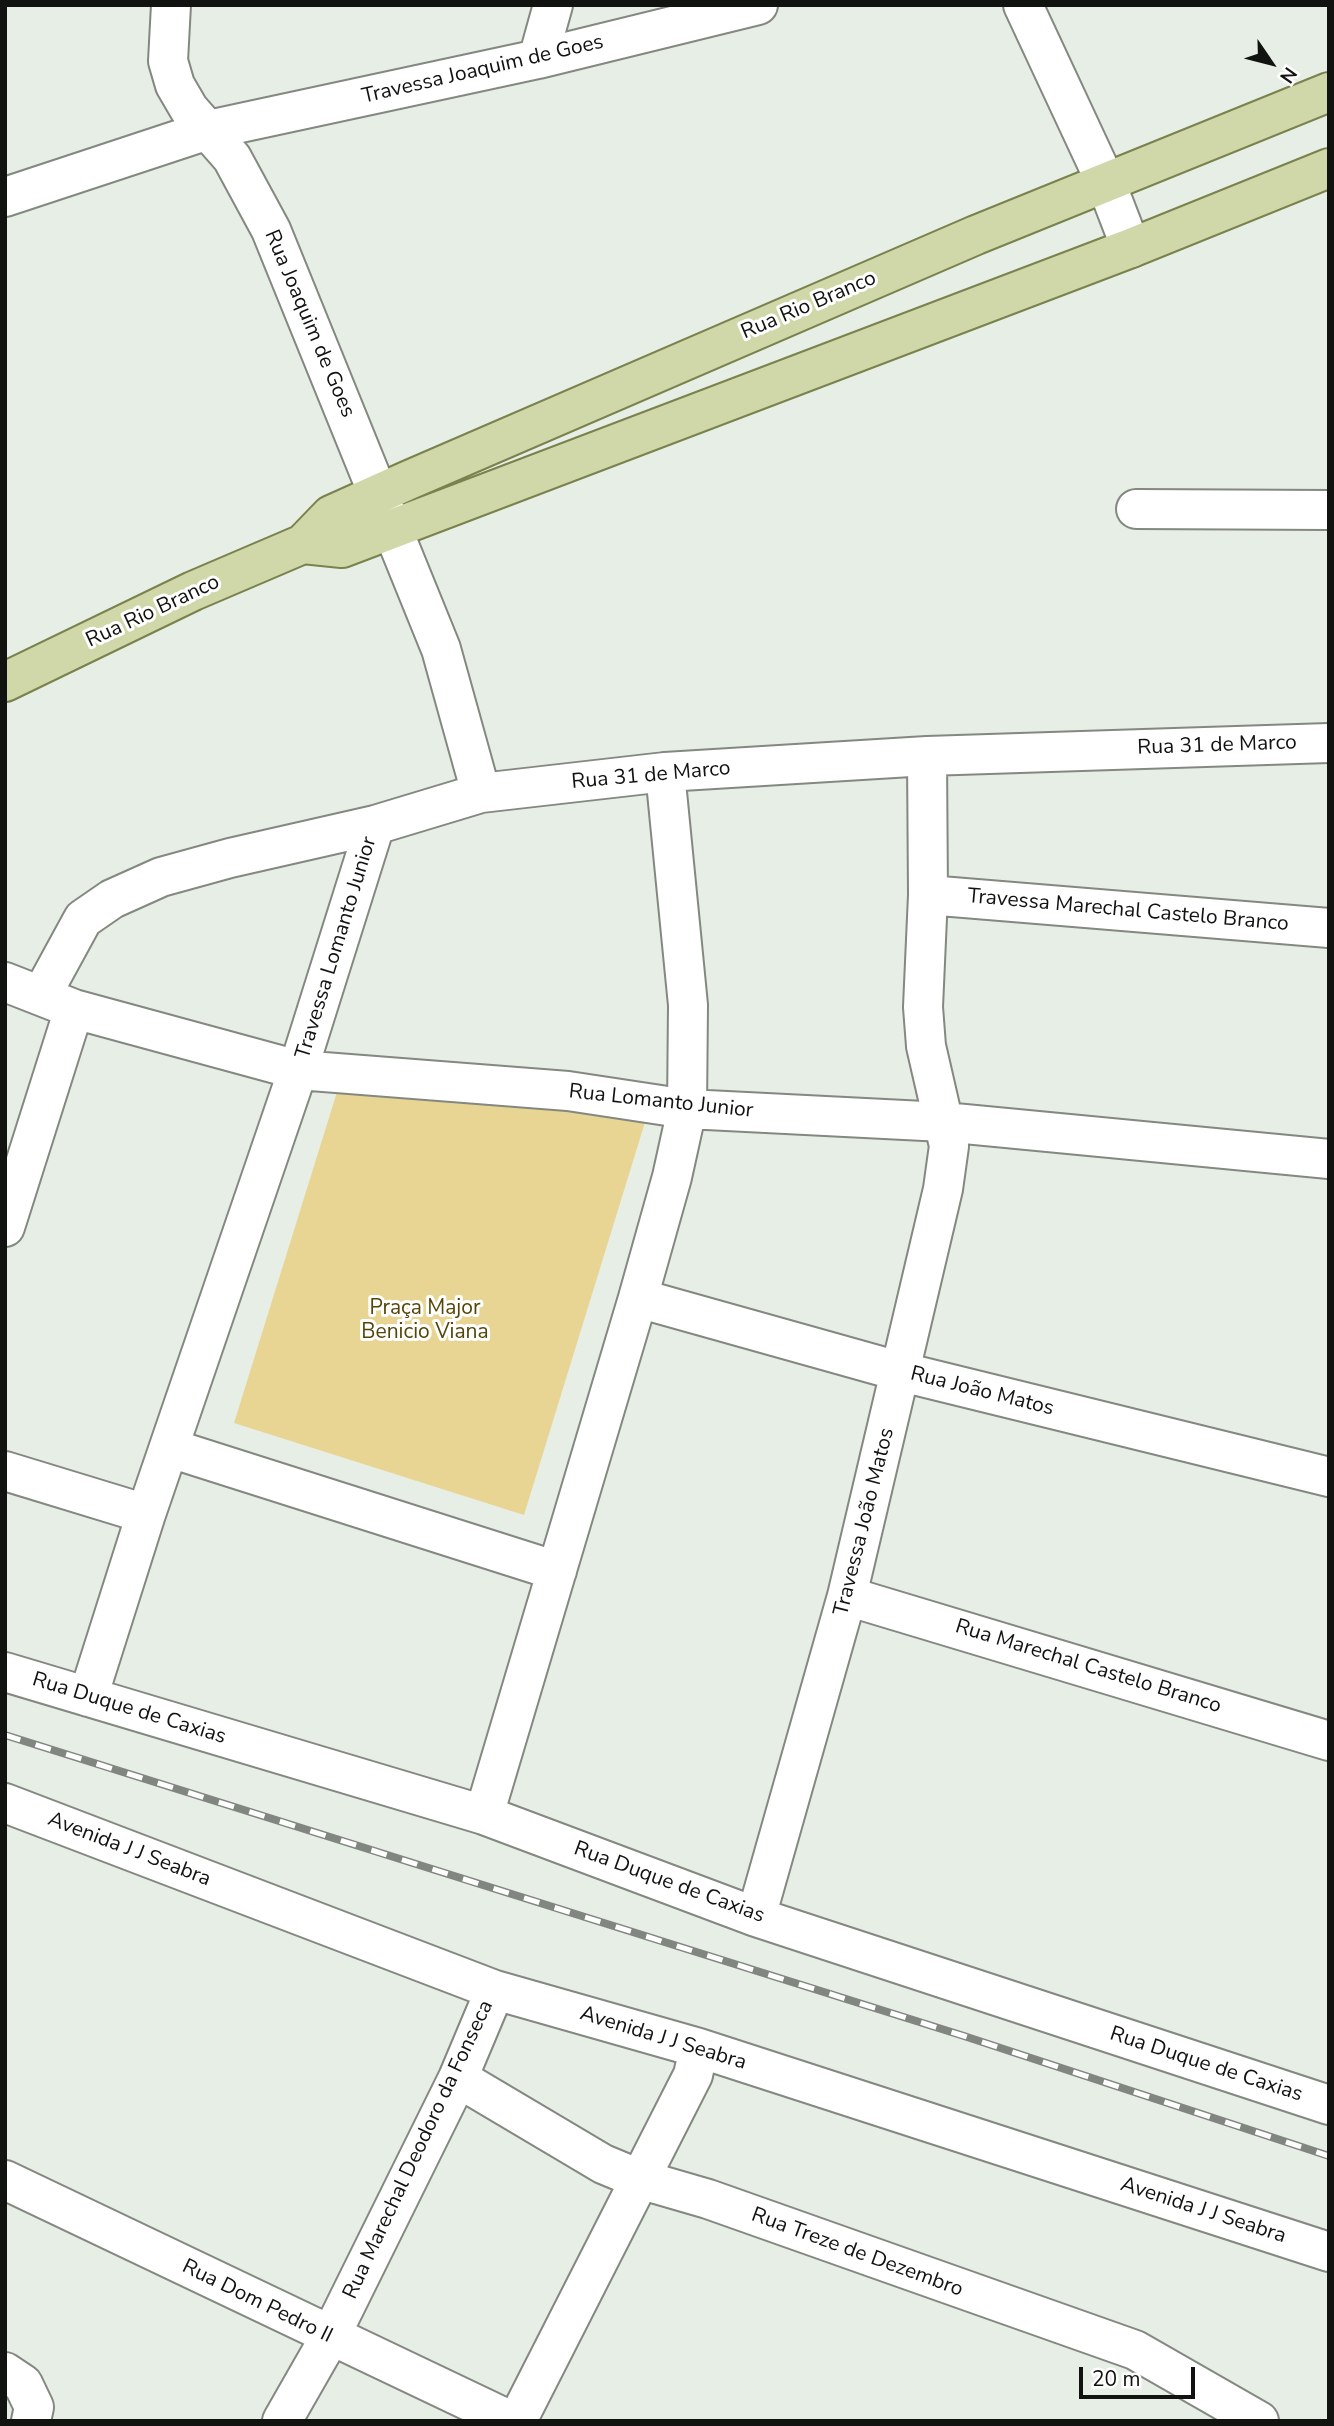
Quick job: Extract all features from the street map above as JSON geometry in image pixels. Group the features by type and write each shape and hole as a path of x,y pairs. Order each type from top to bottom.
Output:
{"main road":[{"name":"Rua Rio Branco","path":"5,682 194,591 303,544 342,548 386,511 770,322 1329,92"},
{"name":"Rua Rio Branco","path":"386,511 1131,248 1329,168"}],"street":[{"name":"Rua Joaquim de Goes","path":"171,5 168,61 175,85 189,108 246,179 271,230 441,649 481,793"},
{"path":"538,59 553,5"},
{"name":"Travessa Joaquim de Goes","path":"5,197 208,130 538,59 758,5"},
{"path":"1023,5 1105,183 1131,248"},
{"path":"1136,509 1329,510"},
{"name":"Rua 31 de Marco","path":"5,1227 58,1002 83,919 112,899 161,877 375,825 481,793 665,772 927,756 1329,743"},
{"name":"Travessa João Matos","path":"757,1917 847,1596 902,1372 943,1189 949,1146 926,1046 923,1007 928,895 927,756"},
{"path":"484,1815 638,1298 672,1177 687,1109 688,1005 665,772"},
{"name":"Travessa Lomanto Junior","path":"298,1070 375,825"},
{"name":"Travessa Marechal Castelo Branco","path":"928,895 1329,928"},
{"name":"Rua Lomanto Junior","path":"5,982 58,1002 298,1070 568,1091 687,1109 944,1122 1329,1159"},
{"path":"88,1697 146,1514 298,1070"},
{"name":"Rua João Matos","path":"638,1298 902,1372 1329,1477"},
{"path":"170,1448 557,1571"},
{"path":"5,1471 146,1514"},
{"name":"Rua Marechal Castelo Branco","path":"847,1596 1329,1741"},
{"name":"Rua Duque de Caxias","path":"5,1672 484,1815 757,1917 1329,2105"},
{"name":"Avenida J J Seabra","path":"5,1803 495,1990 699,2048 1329,2252"},
{"name":"Rua Marechal Deodoro da Fonseca","path":"282,2421 330,2337 458,2078 495,1990"},
{"path":"517,2421 694,2076 699,2048"},
{"name":"Rua Treze de Dezembro","path":"458,2078 547,2133 639,2179 708,2199 1135,2350 1259,2421"},
{"name":"Rua Dom Pedro II","path":"5,2180 511,2421"},
{"path":"5,2372 23,2384 34,2407 31,2421"}],"green space":[{"name":"Praça Major Benicio Viana","path":"337,1092 650,1106 524,1515 234,1423"}],"railway":[{"path":"5,1735 964,2036 1329,2156"}]}
